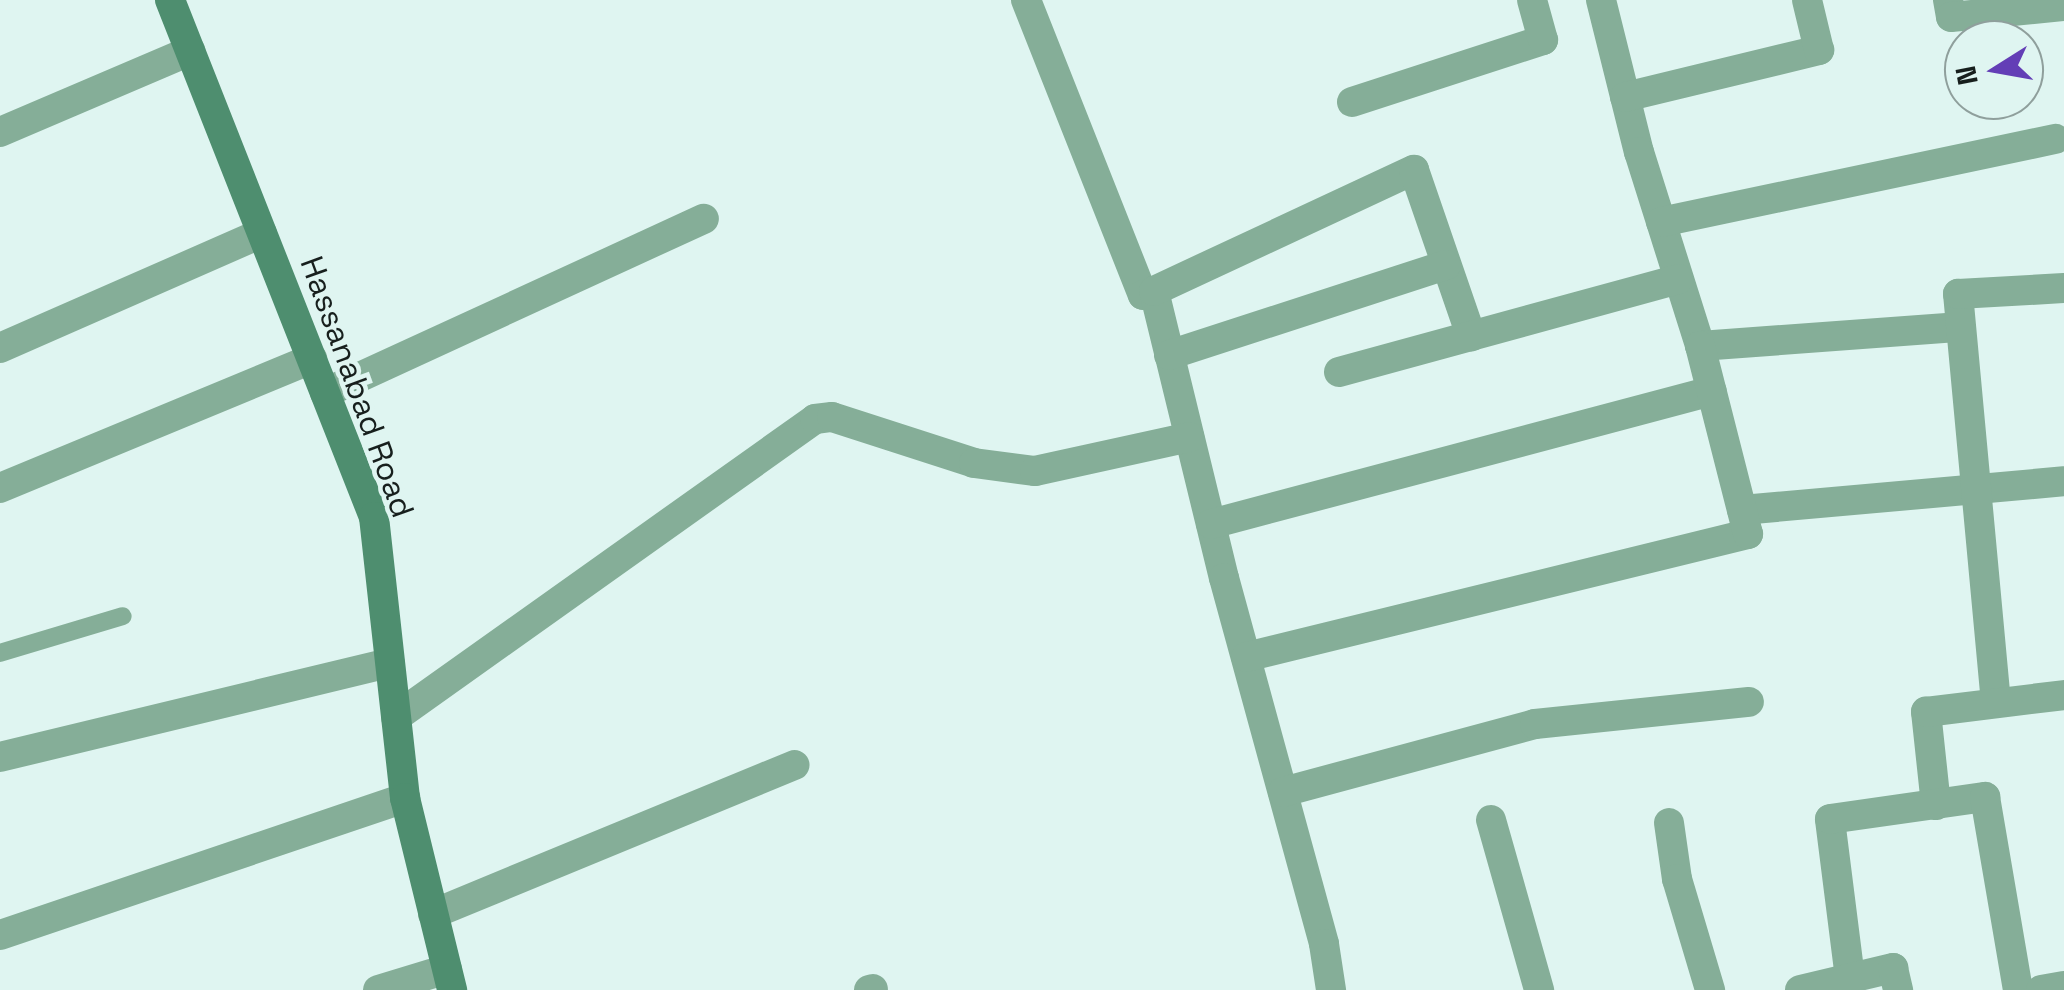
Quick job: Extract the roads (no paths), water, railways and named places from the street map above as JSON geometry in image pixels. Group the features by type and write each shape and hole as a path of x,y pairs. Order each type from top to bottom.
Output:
{"street":[{"name":"Hassanabad Road","path":"170,0 374,516 404,798 450,980"},
{"path":"1026,0 1143,294 1414,170 1471,336"},
{"path":"1352,102 1543,40 1532,0"},
{"path":"1246,656 1748,534 1700,346 1625,97 1601,0"},
{"path":"1625,97 1818,50 1807,0"},
{"path":"1948,0 1951,18 2064,6"},
{"path":"0,132 190,51"},
{"path":"1661,222 2055,139"},
{"path":"325,392 704,218"},
{"path":"0,348 262,233"},
{"path":"1170,355 1446,266"},
{"path":"1339,372 1679,279"},
{"path":"1996,704 1958,294 2064,288"},
{"path":"1154,291 1211,524 1324,944 1331,990"},
{"path":"1700,346 1960,327"},
{"path":"0,488 312,359"},
{"path":"1211,524 1712,390"},
{"path":"396,717 815,420 832,417 974,463 1035,471 1190,436"},
{"path":"1742,510 2064,480"},
{"path":"0,757 390,662"},
{"path":"1936,805 1926,712 2064,695"},
{"path":"1283,792 1535,724 1748,702"},
{"path":"434,914 794,765"},
{"path":"0,935 404,798"},
{"path":"1850,978 1830,819 1985,798 2018,990"},
{"path":"1491,820 1540,990"},
{"path":"1669,822 1678,879 1710,990"},
{"path":"1800,990 1893,968 1898,990"},
{"path":"378,990 450,980"}],"lane":[{"path":"0,653 123,616"}]}
